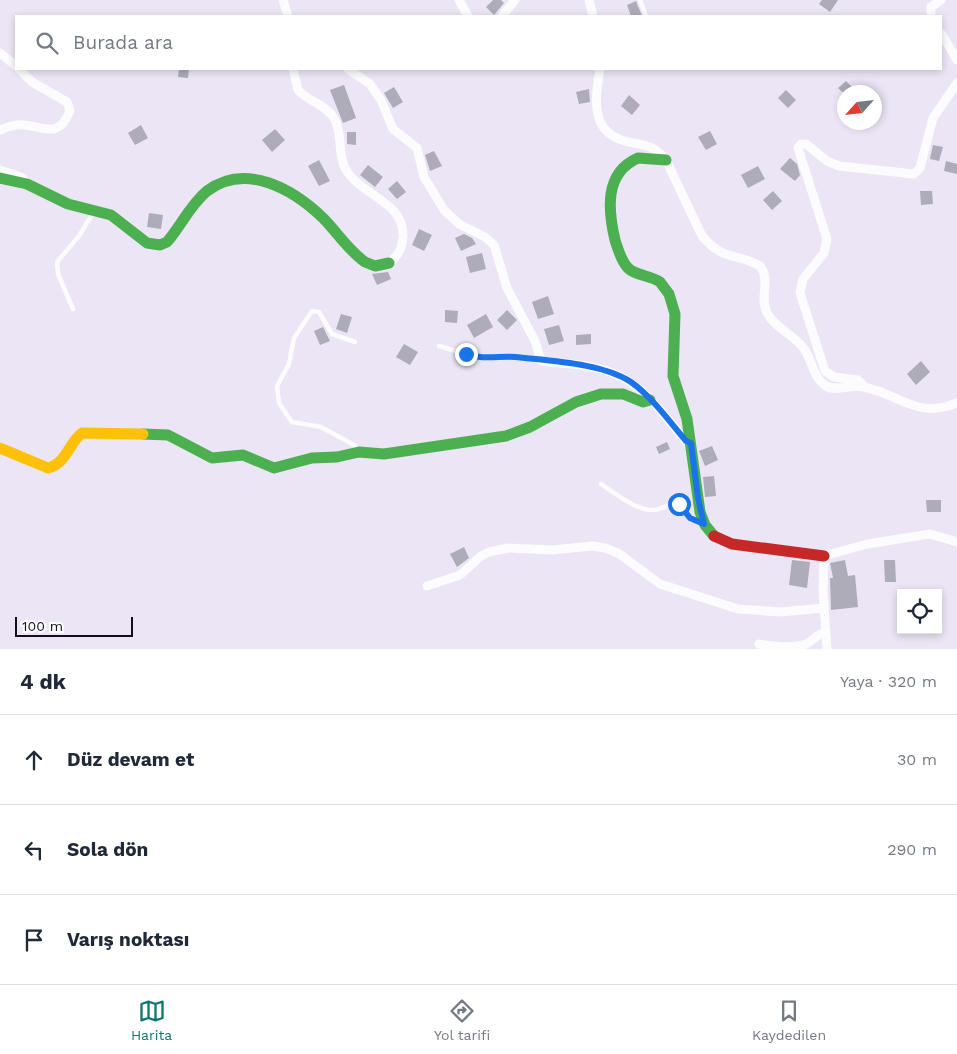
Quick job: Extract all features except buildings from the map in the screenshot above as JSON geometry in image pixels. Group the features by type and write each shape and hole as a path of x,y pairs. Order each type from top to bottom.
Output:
{"street":[{"path":"283,0 288,15"},
{"path":"459,0 467,15"},
{"path":"503,15 515,0"},
{"path":"589,0 592,15"},
{"path":"931,15 931,8 941,0"},
{"path":"942,35 957,60"},
{"path":"0,53 15,65"},
{"path":"0,130 22,124 50,130 63,123 70,111 67,102 32,82 20,70"},
{"path":"0,178 27,184 68,204 111,215 147,243 160,245 167,242 200,199 214,187 234,180 270,182 292,193 326,220 364,261 376,266 389,263 401,249 402,227 387,204 348,174 341,159 334,119 324,108 298,90 293,70"},
{"path":"349,70 370,84 381,100 393,129 419,151 424,177 444,210 459,224 485,237 494,245 507,288 535,341 541,361 602,370 616,374 631,383 650,400 686,441 691,443"},
{"path":"600,70 595,103 600,121 606,129 620,139 648,144 666,160 699,231 708,244 726,256 756,264 764,270 766,276 763,296 766,311 776,324 804,349 819,381 830,388 863,386 894,399 927,409 938,409 957,403"},
{"path":"863,386 858,380 834,377 825,371 801,298 803,279 824,253 828,243 818,205 798,148 801,144 806,144 827,161 838,166 914,174 920,168 933,118 957,83"},
{"path":"666,160 661,161 640,157 629,163 612,185 610,204 615,235 624,264 633,271 651,275 658,280 669,293 672,302 677,325 673,378 685,410 698,498 704,524 714,537 735,544 824,556 867,544 930,534 957,542"},
{"path":"0,170 24,178 27,184"},
{"path":"0,448 48,468 63,461 77,437 90,432 168,435 212,458 243,456 270,468 304,460 337,457 359,452 384,454 423,450 506,436 530,427 576,402 601,394 622,394 643,402 650,400"},
{"path":"427,586 460,575 481,556 489,552 508,548 552,550 592,546 618,553 660,584 738,608 780,612 824,608"},
{"path":"824,556 824,608 827,649"},
{"path":"759,644 787,647 806,645 817,634 826,633"}],"lane":[{"path":"640,0 646,15"},
{"path":"73,310 58,274 57,262 83,231 95,210"},
{"path":"355,342 335,336 328,329 319,312 312,312 297,332 289,364 279,381 277,391 279,403 290,420 299,425 321,427 354,445 359,452"},
{"path":"439,346 476,357 514,357 541,361"},
{"path":"601,484 648,510 658,510 672,504 679,504 690,518 704,524"}],"traffic: fast":[{"path":"666,160 638,158 619,173 611,193 611,217 615,240 626,265 631,271 660,282 669,294 675,314 673,376 687,419 700,512 705,525 714,536"},
{"path":"0,178 27,184 68,204 111,215 147,243 160,245 167,242 207,191 222,183 237,179 253,179 268,183 298,197 323,218 365,262 375,266 389,263"},
{"path":"143,434 168,435 212,458 243,455 274,468 312,458 337,457 359,452 384,454 506,436 530,427 576,402 601,394 623,394 643,402 650,400"}],"traffic: slow":[{"path":"0,448 48,468 54,466 63,458 77,437 82,433 143,434"}],"traffic: jam":[{"path":"714,536 732,544 824,556"}],"route":[{"path":"466,354 481,358 514,357 568,364 616,374 631,383 643,393 688,443 691,443 698,498 704,524 697,523 690,518 679,504"}]}
